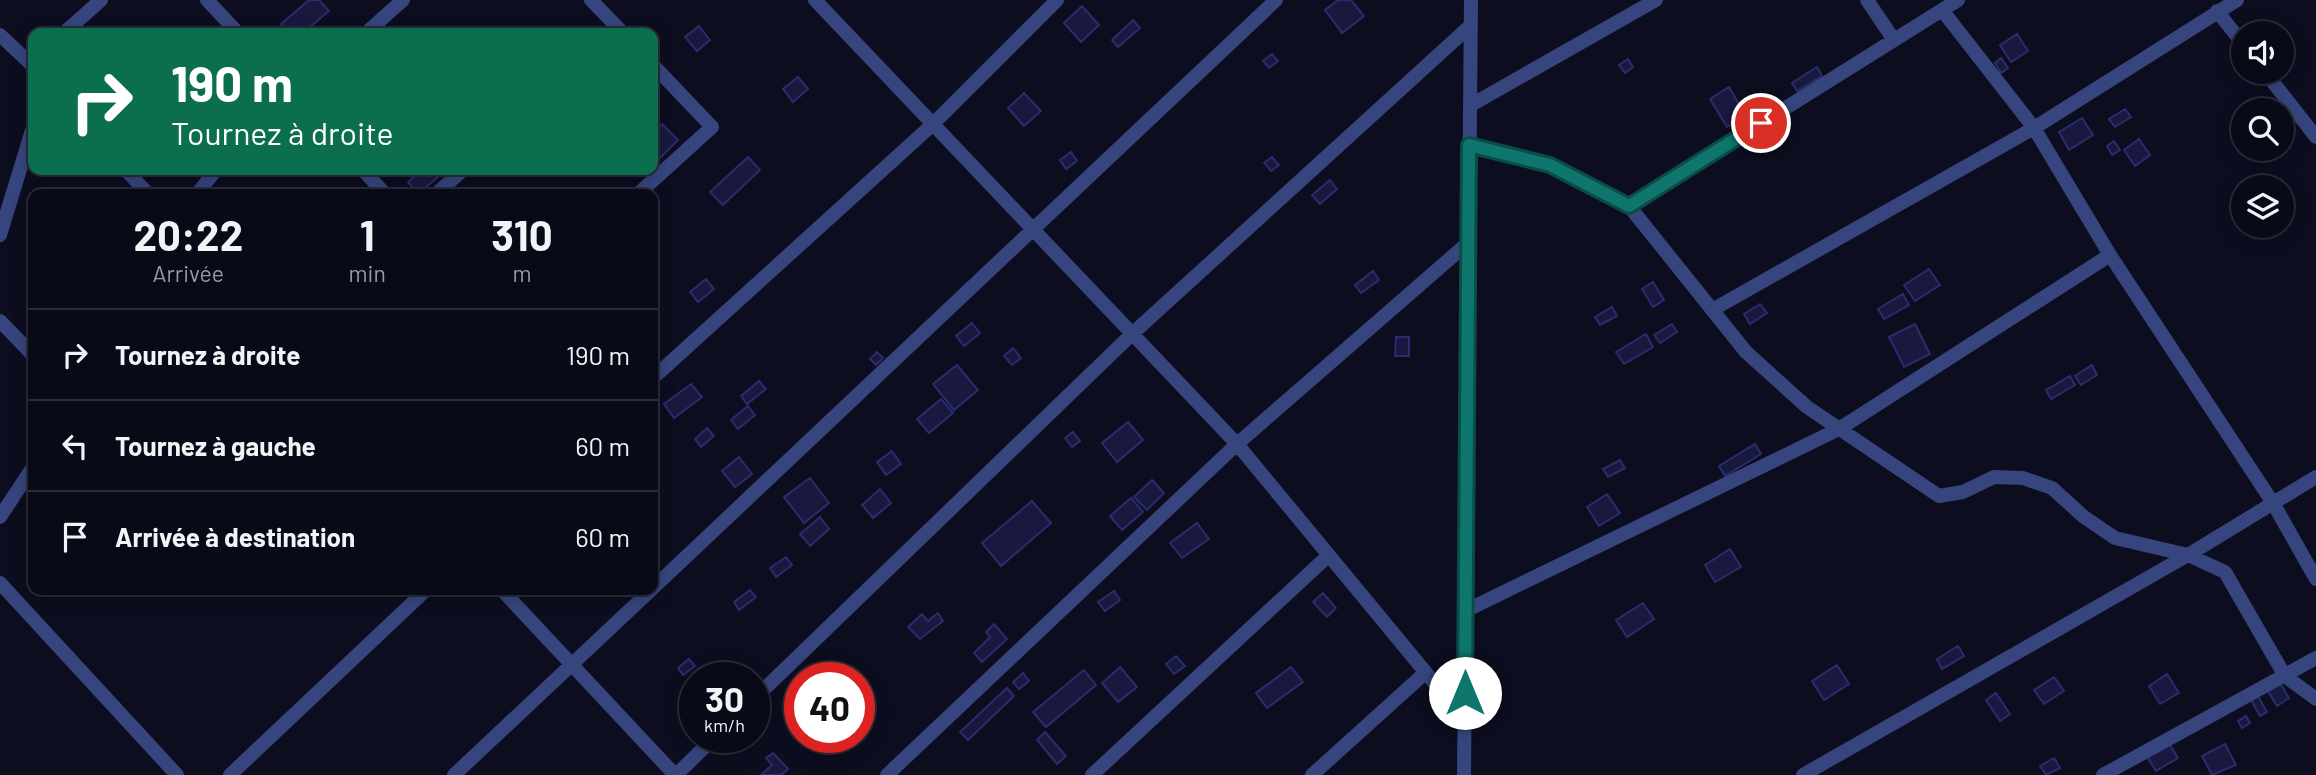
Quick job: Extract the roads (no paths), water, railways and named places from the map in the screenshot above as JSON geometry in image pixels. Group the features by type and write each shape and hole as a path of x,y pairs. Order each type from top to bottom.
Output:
{"street":[{"path":"70,28 101,0"},
{"path":"372,28 403,0"},
{"path":"591,0 616,28"},
{"path":"815,0 1237,444 1465,720"},
{"path":"658,373 932,125 1057,0"},
{"path":"658,583 1032,227 1276,0"},
{"path":"1464,775 1471,0"},
{"path":"1471,105 1656,0"},
{"path":"1867,0 1894,40"},
{"path":"1629,206 1958,0"},
{"path":"1712,310 2034,128 2237,0"},
{"path":"211,1 234,28"},
{"path":"1942,10 2034,128 2110,255 2273,503 2316,579"},
{"path":"2217,11 2231,29"},
{"path":"770,684 1132,334 1469,27"},
{"path":"0,35 28,61"},
{"path":"644,189 712,127 658,70"},
{"path":"2274,84 2316,137"},
{"path":"0,235 28,143"},
{"path":"1469,145 1550,165 1629,206 1746,352 1807,407 1939,496 1963,492 1994,477 2023,478 2052,488 2084,517 2115,538 2188,555 2225,572 2285,676 2316,699"},
{"path":"131,175 143,189"},
{"path":"201,189 212,175"},
{"path":"368,175 381,189"},
{"path":"442,189 457,175"},
{"path":"887,775 1237,444 1469,242"},
{"path":"1465,611 1839,429 2110,255"},
{"path":"0,321 28,350"},
{"path":"0,517 28,475"},
{"path":"1803,775 2188,555 2316,477"},
{"path":"1091,775 1329,555"},
{"path":"0,583 177,775"},
{"path":"230,775 421,595"},
{"path":"507,595 574,663 675,775 698,753"},
{"path":"454,775 646,595"},
{"path":"2104,775 2316,657"},
{"path":"1312,775 1426,673"}]}
